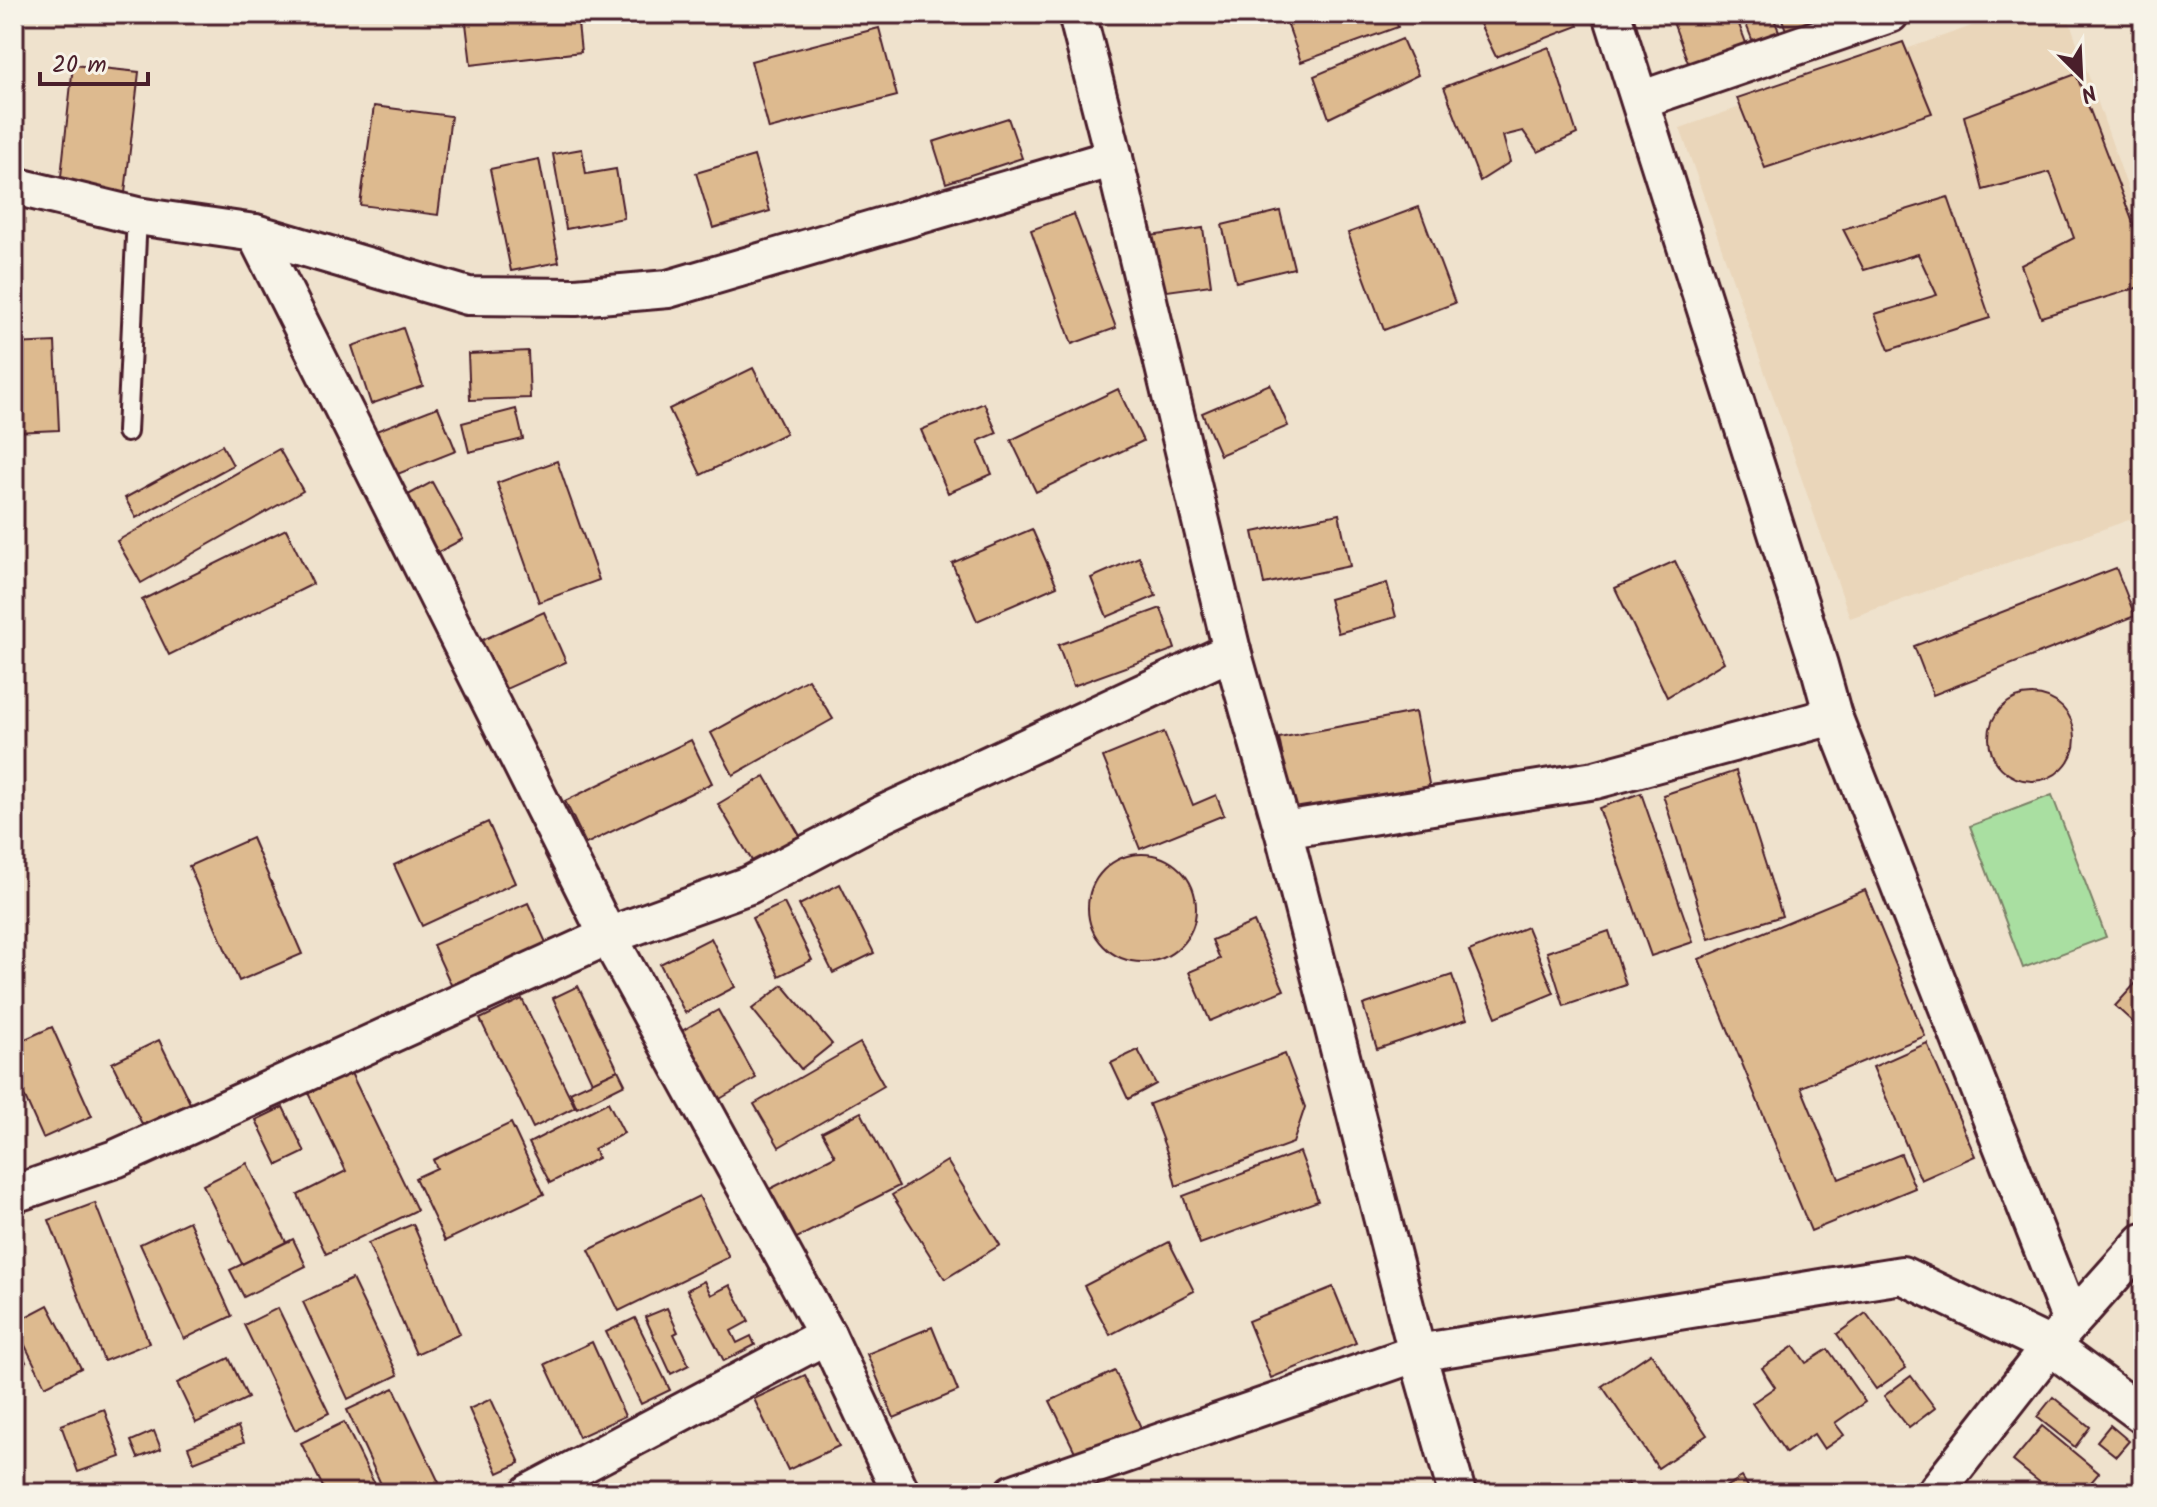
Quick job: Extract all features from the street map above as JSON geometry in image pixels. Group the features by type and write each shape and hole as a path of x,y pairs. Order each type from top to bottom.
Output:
{"street":[{"path":"1077,14 1232,651 1283,830 1417,1353 1457,1493"},
{"path":"1612,14 1833,716 2061,1333 2143,1415"},
{"path":"1640,100 1890,14"},
{"path":"14,186 137,216 255,233 468,296 576,297 668,289 1114,158"},
{"path":"255,233 608,936 827,1335 901,1493"},
{"path":"14,1194 115,1159 608,936 749,885 881,815 1232,651"},
{"path":"1283,830 1595,780 1833,716"},
{"path":"1935,1493 2061,1333 2143,1242"},
{"path":"1014,1493 1417,1353 1902,1275 2061,1333"},
{"path":"529,1493 827,1335"}],"lane":[{"path":"127,432 137,216"}],"shaded area":[{"path":"2006,14 2067,14 2143,232 2143,515 1850,618 1680,128"}],"green space":[{"path":"2052,795 2106,937 2023,968 1970,826"}],"building":[{"path":"577,14 581,52 471,65 465,15"},
{"path":"1284,14 1394,14 1398,27 1301,62"},
{"path":"1499,14 1573,14 1578,26 1496,57 1479,22"},
{"path":"1670,14 1735,14 1746,43 1689,65"},
{"path":"1742,14 1772,14 1783,41 1757,52"},
{"path":"1780,14 1846,14 1789,38"},
{"path":"879,28 897,96 769,129 751,61"},
{"path":"1402,39 1418,75 1329,118 1314,76"},
{"path":"1903,42 1932,113 1765,168 1737,98"},
{"path":"1549,47 1577,134 1538,152 1523,131 1503,136 1510,162 1480,181 1444,87"},
{"path":"73,65 139,72 125,193 60,186"},
{"path":"2076,74 2143,249 2143,286 2041,317 2021,265 2074,238 2050,172 1983,190 1964,116"},
{"path":"374,106 451,116 438,215 360,205"},
{"path":"1008,118 1022,158 946,183 933,142"},
{"path":"582,149 586,174 616,169 624,218 566,229 553,154"},
{"path":"754,156 770,211 713,228 696,173"},
{"path":"539,159 559,262 511,271 490,169"},
{"path":"1948,197 1990,318 1889,350 1875,314 1937,295 1918,254 1864,270 1843,229"},
{"path":"1419,207 1455,303 1384,330 1348,233"},
{"path":"1280,211 1294,268 1236,282 1222,225"},
{"path":"1074,214 1116,328 1072,344 1031,230"},
{"path":"1203,228 1211,285 1153,293 1144,237"},
{"path":"403,328 423,386 371,404 352,346"},
{"path":"55,342 59,430 14,432 14,344"},
{"path":"528,351 530,398 470,400 468,354"},
{"path":"753,368 786,433 701,475 669,409"},
{"path":"1270,384 1288,426 1220,455 1202,413"},
{"path":"1118,389 1143,441 1036,492 1011,440"},
{"path":"984,403 997,433 978,441 992,474 948,493 921,430"},
{"path":"438,407 456,451 385,479 368,434"},
{"path":"516,409 523,439 469,452 462,423"},
{"path":"222,445 233,465 136,518 125,498"},
{"path":"279,449 303,491 141,583 117,541"},
{"path":"557,461 599,580 539,602 497,483"},
{"path":"432,482 463,539 429,557 399,500"},
{"path":"1339,514 1350,566 1264,584 1253,532"},
{"path":"286,529 313,584 169,655 142,600"},
{"path":"1032,529 1057,586 977,621 952,563"},
{"path":"1139,557 1156,596 1107,617 1091,578"},
{"path":"1675,561 1724,662 1667,697 1615,588"},
{"path":"2116,568 2135,616 1933,695 1914,646"},
{"path":"1387,583 1396,617 1338,633 1329,599"},
{"path":"1161,608 1175,649 1073,686 1058,645"},
{"path":"544,612 566,662 499,692 476,643"},
{"path":"808,679 833,719 733,775 711,733"},
{"path":"2032,695 2048,699 2062,708 2071,722 2075,738 2071,754 2062,768 2048,777 2032,781 2016,777 2002,768 1993,754 1989,738 1993,722 2002,708 2016,699"},
{"path":"1415,712 1430,789 1294,815 1279,738"},
{"path":"1164,732 1193,805 1216,795 1224,815 1140,849 1103,757"},
{"path":"691,740 712,783 586,844 565,801"},
{"path":"1736,771 1782,916 1709,939 1663,795"},
{"path":"765,776 803,841 757,869 718,804"},
{"path":"1641,793 1693,942 1651,956 1599,808"},
{"path":"488,822 515,883 422,926 394,865"},
{"path":"252,838 302,954 239,981 189,866"},
{"path":"1142,854 1163,858 1180,870 1192,887 1196,908 1192,929 1180,946 1163,958 1142,962 1121,958 1104,946 1092,929 1088,908 1092,887 1104,870 1121,858"},
{"path":"840,884 874,953 833,973 799,905"},
{"path":"1865,890 1925,1036 1801,1087 1839,1179 1901,1154 1915,1188 1811,1231 1699,959"},
{"path":"528,903 548,947 453,989 433,945"},
{"path":"784,903 812,960 779,976 752,918"},
{"path":"1254,922 1284,990 1210,1021 1189,972 1220,959 1212,940"},
{"path":"1527,927 1554,993 1496,1017 1469,951"},
{"path":"1609,931 1626,985 1564,1006 1547,952"},
{"path":"711,938 735,987 685,1013 660,964"},
{"path":"1452,975 1467,1019 1377,1049 1363,1005"},
{"path":"2143,975 2143,1031 2115,1006"},
{"path":"783,985 832,1044 801,1069 752,1009"},
{"path":"578,986 618,1070 592,1082 553,998"},
{"path":"522,999 575,1107 533,1128 480,1019"},
{"path":"718,1010 756,1078 718,1100 680,1032"},
{"path":"52,1027 92,1116 43,1138 14,1073 14,1044"},
{"path":"159,1040 191,1105 144,1128 112,1063"},
{"path":"860,1043 884,1086 779,1147 754,1104"},
{"path":"1927,1043 1975,1156 1921,1180 1873,1067"},
{"path":"1138,1050 1156,1084 1128,1099 1111,1063"},
{"path":"1285,1054 1305,1107 1293,1143 1176,1186 1149,1104"},
{"path":"618,1070 625,1084 577,1108 570,1092"},
{"path":"351,1073 417,1210 326,1254 298,1195 346,1171 308,1093"},
{"path":"608,1102 624,1133 594,1149 598,1158 550,1183 529,1143"},
{"path":"283,1107 305,1152 278,1165 256,1120"},
{"path":"861,1112 899,1186 789,1242 764,1192 835,1156 822,1132"},
{"path":"511,1123 544,1194 445,1241 415,1178 437,1168 433,1160"},
{"path":"1300,1152 1318,1201 1200,1244 1183,1196"},
{"path":"947,1161 1000,1245 945,1279 892,1195"},
{"path":"247,1163 286,1242 242,1264 203,1185"},
{"path":"699,1196 729,1257 619,1311 589,1250"},
{"path":"95,1203 149,1343 104,1361 49,1220"},
{"path":"189,1221 232,1316 184,1339 140,1244"},
{"path":"413,1224 460,1334 416,1354 368,1243"},
{"path":"293,1239 306,1266 244,1297 230,1270"},
{"path":"1169,1242 1194,1291 1110,1335 1084,1286"},
{"path":"352,1279 398,1375 348,1399 303,1302"},
{"path":"704,1281 711,1295 730,1285 749,1321 731,1331 737,1343 751,1336 755,1345 724,1361 687,1290"},
{"path":"1333,1287 1356,1343 1271,1378 1248,1321"},
{"path":"48,1305 81,1368 45,1386 14,1323"},
{"path":"278,1308 329,1413 295,1430 244,1325"},
{"path":"667,1308 678,1332 674,1334 689,1365 671,1374 645,1317"},
{"path":"1866,1313 1906,1368 1876,1389 1837,1334"},
{"path":"635,1318 670,1390 641,1404 606,1332"},
{"path":"932,1327 958,1391 894,1418 867,1354"},
{"path":"14,1338 26,1362 14,1369"},
{"path":"592,1342 625,1416 579,1437 545,1364"},
{"path":"1794,1346 1806,1363 1828,1349 1865,1402 1835,1423 1844,1435 1824,1449 1814,1434 1786,1453 1752,1403 1775,1387 1762,1368"},
{"path":"1651,1353 1707,1435 1658,1468 1602,1386"},
{"path":"229,1358 248,1398 196,1423 177,1383"},
{"path":"1115,1371 1143,1432 1080,1462 1050,1401"},
{"path":"805,1375 839,1446 788,1470 754,1399"},
{"path":"1911,1376 1935,1408 1909,1428 1884,1396"},
{"path":"394,1388 444,1493 385,1493 347,1410"},
{"path":"2053,1397 2090,1427 2075,1447 2037,1417"},
{"path":"491,1399 520,1463 498,1473 469,1409"},
{"path":"104,1409 121,1457 78,1472 61,1425"},
{"path":"344,1422 379,1493 326,1493 301,1443"},
{"path":"2110,1425 2129,1441 2116,1456 2097,1441"},
{"path":"2042,1426 2099,1473 2082,1493 2053,1493 2013,1461"},
{"path":"238,1427 244,1442 194,1462 188,1447"},
{"path":"154,1431 161,1449 138,1458 131,1441"},
{"path":"1742,1477 1752,1493 1715,1493"},
{"path":"1628,1483 1634,1493 1611,1493"}]}
